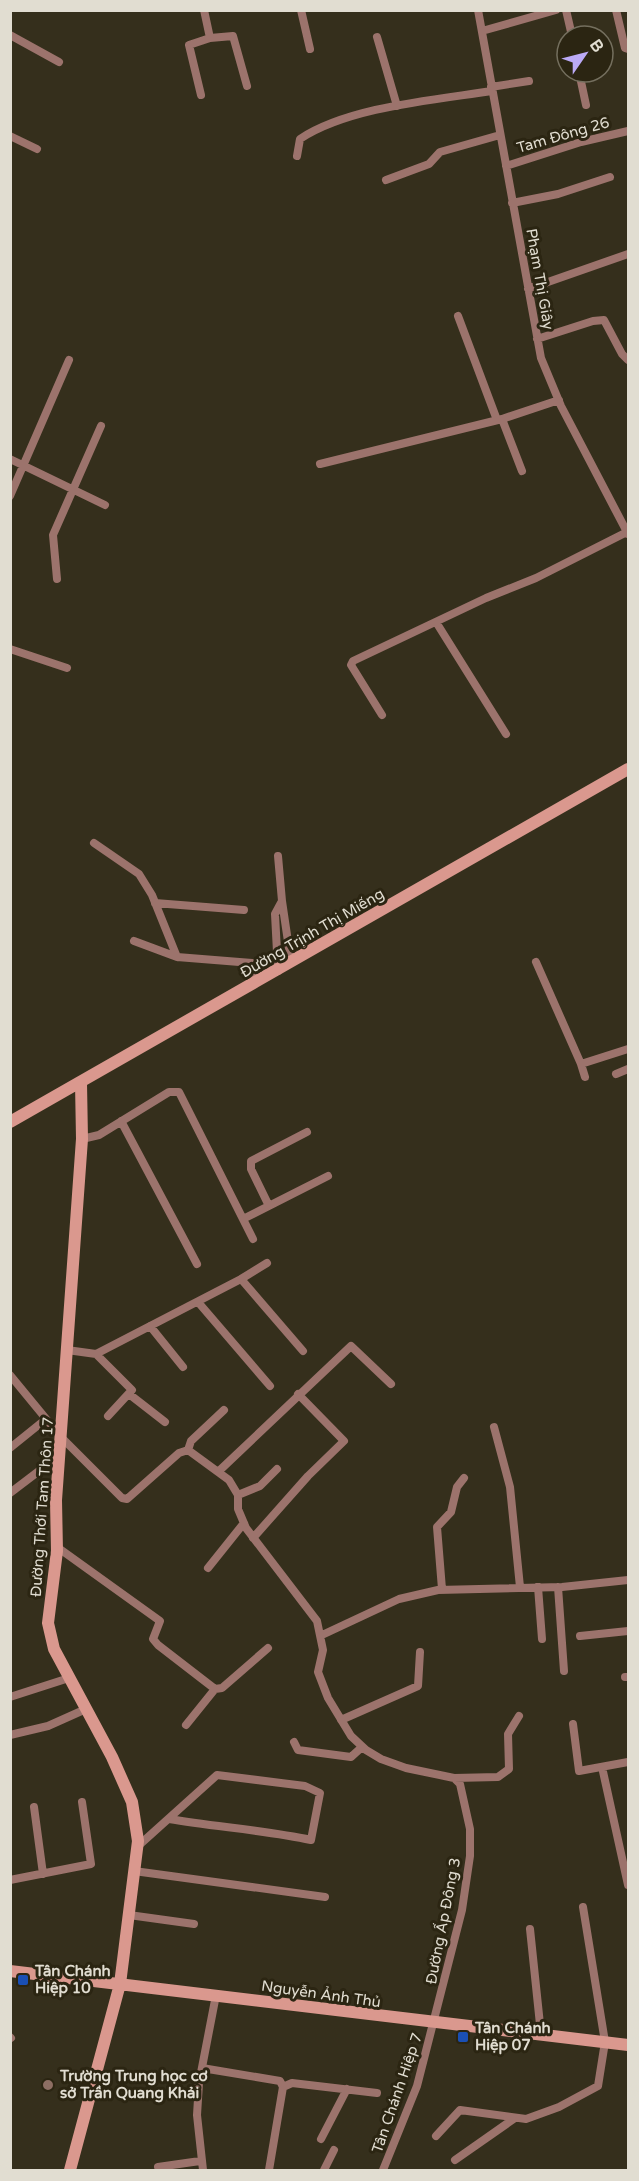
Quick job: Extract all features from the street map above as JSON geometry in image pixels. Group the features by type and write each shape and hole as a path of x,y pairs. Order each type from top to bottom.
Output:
{"main road":[{"name":"Đường Trịnh Thị Miếng","path":"10,1122 254,985 628,769"},
{"name":"Đường Thới Tam Thôn 17","path":"70,2170 120,1984 137,1847 132,1802 112,1757 54,1649 48,1623 57,1547 61,1437 82,1139 81,1083"},
{"name":"Nguyễn Ảnh Thủ","path":"10,1971 435,2024 628,2045"}],"street":[{"path":"204,10 210,38"},
{"path":"301,10 310,49"},
{"name":"Phạm Thị Giây","path":"478,10 541,358 559,400 628,533"},
{"path":"482,31 556,10"},
{"path":"616,10 625,48 628,49"},
{"path":"10,34 59,63"},
{"path":"201,95 189,45 210,38 233,36 247,86"},
{"path":"377,37 397,106"},
{"path":"297,156 300,139 320,126 397,106 529,81"},
{"path":"582,84 586,105"},
{"name":"Tam Đông 26","path":"506,166 580,142 628,131"},
{"path":"386,180 429,164 440,152 500,135"},
{"path":"10,136 37,149"},
{"path":"513,203 558,194 610,177"},
{"path":"528,289 628,254"},
{"path":"458,316 522,471"},
{"path":"537,339 593,321 604,320 628,360"},
{"path":"10,496 69,360"},
{"path":"320,464 500,419 559,400"},
{"path":"57,579 53,535 101,426"},
{"path":"10,459 101,503"},
{"path":"381,716 351,662 436,621 536,578 628,533"},
{"path":"436,621 506,734"},
{"path":"10,649 67,668"},
{"path":"94,843 139,874 155,903 177,957"},
{"path":"278,856 291,962"},
{"path":"278,971 275,914 282,901"},
{"path":"155,903 244,910"},
{"path":"134,941 177,957 252,963 254,985"},
{"path":"536,962 585,1077"},
{"path":"581,1065 628,1049"},
{"path":"616,1074 628,1069"},
{"path":"82,1139 99,1135 169,1092 178,1092 253,1239"},
{"path":"121,1121 197,1264"},
{"path":"269,1206 251,1169 251,1161 306,1132"},
{"path":"243,1219 328,1176"},
{"path":"67,1350 96,1354 242,1279 267,1263"},
{"path":"242,1279 303,1351"},
{"path":"198,1302 270,1386"},
{"path":"150,1326 183,1367"},
{"path":"219,1472 298,1394 351,1346 391,1384"},
{"path":"96,1354 132,1390 108,1416"},
{"path":"10,1375 61,1437 116,1495 127,1499 179,1453 188,1450"},
{"path":"129,1394 165,1422"},
{"path":"253,1538 308,1476 344,1441 298,1394"},
{"path":"188,1450 191,1441 224,1410"},
{"path":"10,1448 46,1419"},
{"path":"494,1427 510,1487 520,1587"},
{"path":"188,1450 219,1472 238,1495 238,1509 253,1538 317,1622 322,1635 323,1650 318,1672 327,1698 351,1736 362,1746 381,1759 406,1768 454,1778 498,1777 509,1769 507,1734 519,1716"},
{"path":"10,1492 60,1455"},
{"path":"238,1495 260,1486 277,1469"},
{"path":"442,1590 437,1527 451,1512 457,1487 464,1478"},
{"path":"208,1568 244,1523"},
{"path":"57,1547 160,1622 153,1639 158,1646 215,1689"},
{"path":"322,1635 399,1599 442,1590 558,1587 628,1580"},
{"path":"538,1587 542,1640"},
{"path":"558,1587 564,1671"},
{"path":"580,1636 628,1631"},
{"path":"186,1725 215,1689 222,1688 268,1648"},
{"path":"341,1720 418,1686 420,1652"},
{"path":"10,1697 69,1678"},
{"path":"10,1736 48,1726 86,1709"},
{"path":"573,1724 579,1771 628,1762"},
{"path":"294,1742 298,1750 332,1756 351,1757 362,1746"},
{"path":"602,1767 627,1869 628,1885"},
{"path":"137,1847 217,1775 305,1786 320,1793 311,1840 268,1830 222,1828 169,1819"},
{"name":"Đường Ấp Đông 3","path":"435,2024 458,1929 470,1856 468,1821 460,1784 454,1778"},
{"path":"10,1880 91,1864 82,1802"},
{"path":"34,1807 43,1874"},
{"path":"134,1871 325,1897"},
{"path":"436,2136 459,2110 526,2119 559,2107 598,2086 605,2042 583,1907"},
{"path":"129,1915 194,1924"},
{"path":"530,1929 541,2034"},
{"path":"158,2167 201,2166 197,2115 202,2068 216,1995"},
{"name":"Tân Chánh Hiệp 7","path":"386,2169 417,2086 435,2024"},
{"path":"202,2068 280,2081 283,2087 269,2170"},
{"path":"283,2087 292,2083 377,2093"},
{"path":"321,2139 347,2090"},
{"path":"455,2160 515,2118"},
{"path":"324,2170 334,2150"}],"place":[{"name":"Tân Chánh Hiệp 10","path":"23,1980"},
{"name":"Tân Chánh Hiệp 07","path":"463,2037"},
{"name":"Trường Trung học cơ sở Trần Quang Khải","path":"48,2085"}]}
